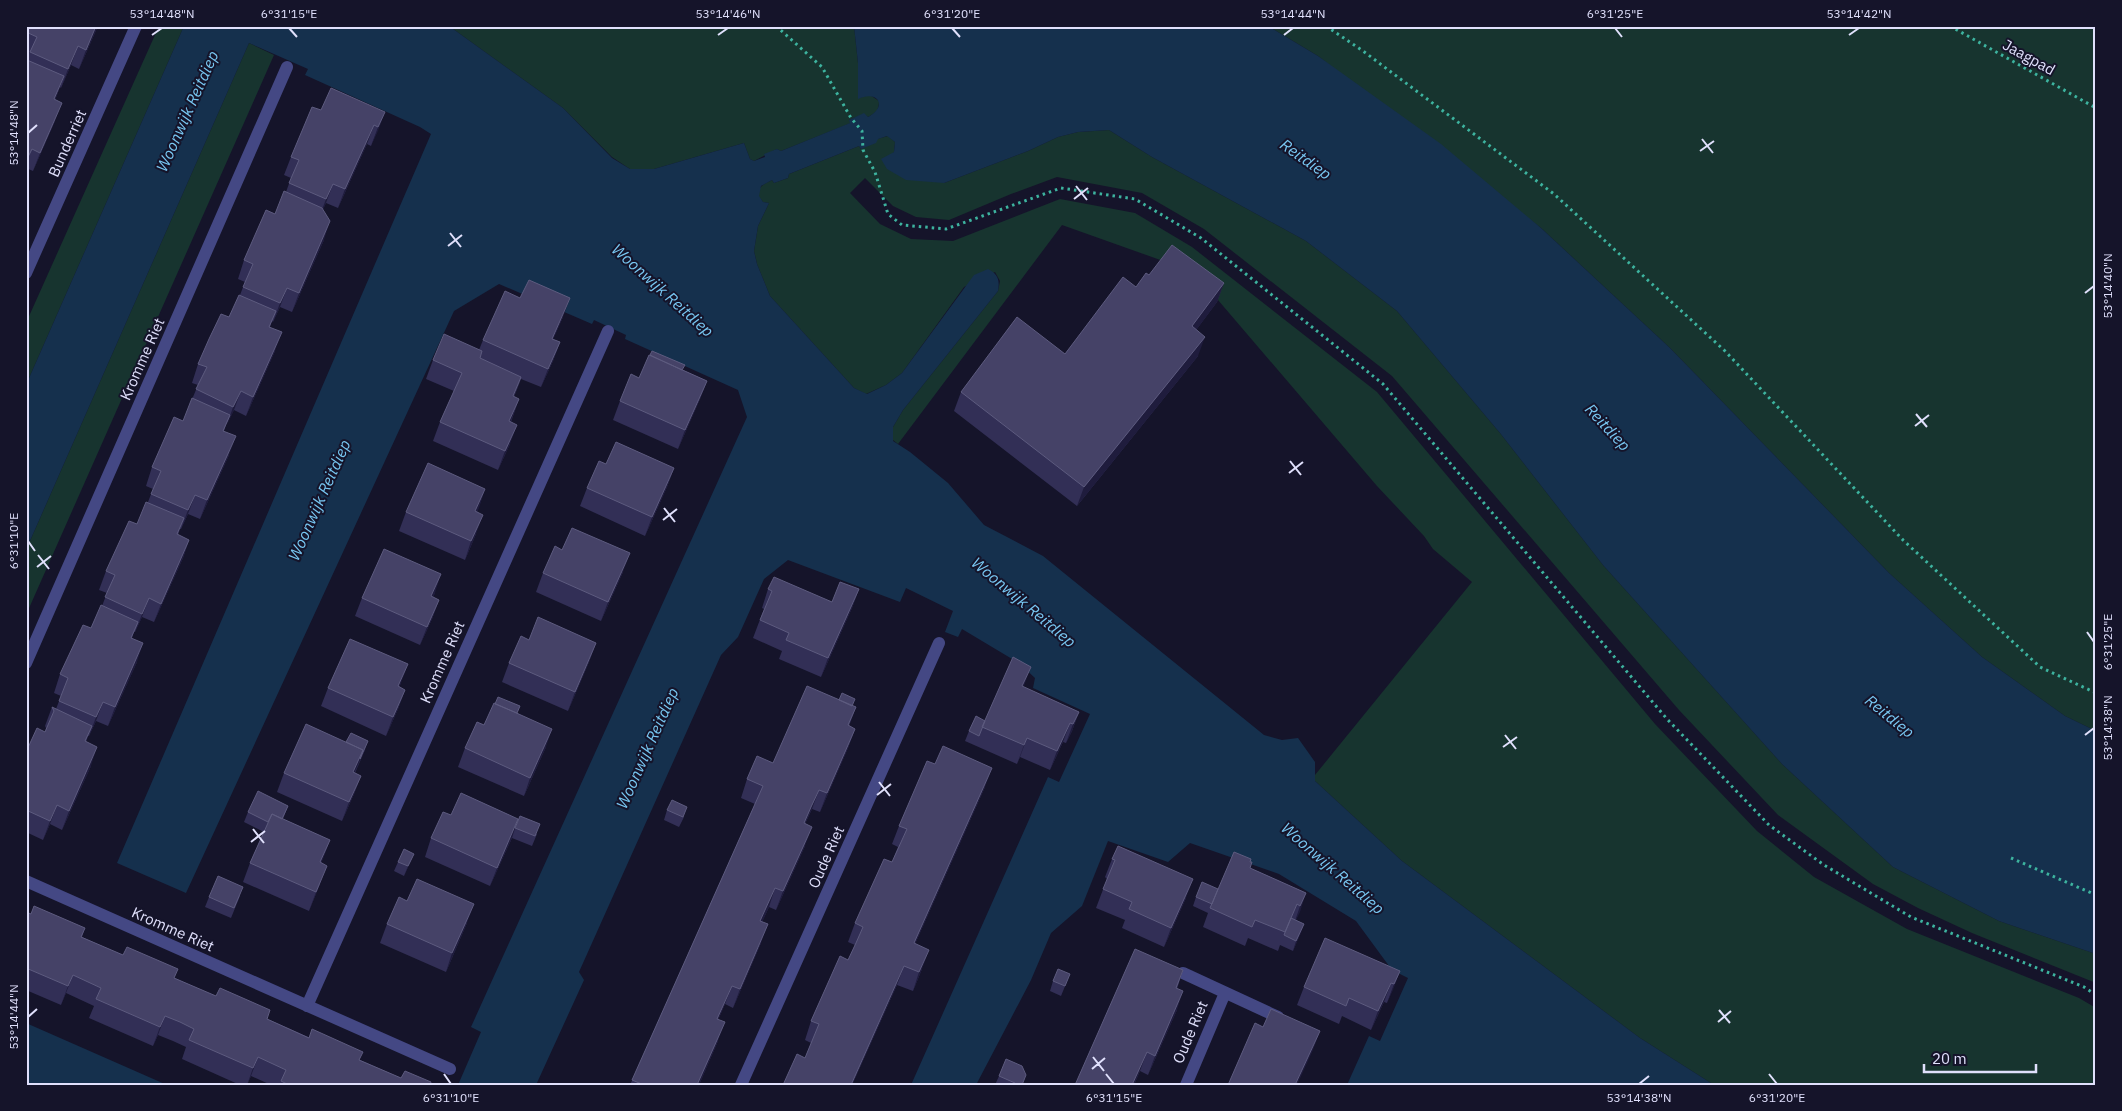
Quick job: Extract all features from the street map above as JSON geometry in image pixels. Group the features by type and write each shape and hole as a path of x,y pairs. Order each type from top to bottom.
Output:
{"street":[{"name":"Bunderriet","path":"26,273 136,26"},
{"name":"Kromme Riet","path":"26,663 287,67"},
{"name":"Kromme Riet","path":"307,1006 608,332"},
{"name":"Oude Riet","path":"741,1085 940,643"},
{"name":"Kromme Riet","path":"26,881 450,1069"},
{"name":"Oude Riet","path":"1183,973 1278,1017"},
{"name":"Oude Riet","path":"1186,1085 1225,992"}],"path":[{"path":"776,26 822,67 851,118 862,131 863,150 875,172 888,214 902,225 946,230 1061,188 1136,199 1201,238 1383,384 1667,719 1769,825 1824,865 1911,917 2084,988 2096,995"},
{"path":"1326,26 1364,51 1554,194 1724,352 1903,540 2040,667 2096,693"},
{"name":"Jaagpad","path":"1950,26 2096,108"},
{"path":"2011,858 2096,895"}],"green space":[{"path":"159,26 184,26 26,385 26,323"},
{"path":"449,26 854,26 858,63 858,98 870,95 879,101 878,109 868,117 864,114 849,120 851,123 781,151 777,149 754,161 750,159 744,143 654,169 630,169 612,157 563,108"},
{"path":"1268,26 2096,26 2096,731 2065,716 1982,657 1889,573 1670,348 1541,228 1318,56"},
{"path":"249,43 274,55 26,615 26,550"},
{"path":"1109,130 1152,157 1306,241 1397,311 1500,433 1603,565 1782,764 1893,867 1999,921 2096,954 2096,983 1972,933 1918,908 1873,884 1778,815 1679,710 1392,376 1204,229 1142,193 1057,177 949,220 916,217 893,206 865,178 850,193 880,224 911,239 953,241 1060,199 1135,213 1192,247 1377,392 1655,724 1757,831 1814,877 1907,929 2079,998 2096,1008 2096,1085 1714,1085 1640,1038 1402,861 1315,781 1315,775 1472,582 1433,549 1424,536 1377,486 1218,300 1166,262 1062,225 898,444 893,440 893,427 903,410 998,291 1000,281 995,272 964,287 902,373 886,385 866,394 854,388 770,296 757,264 754,251 758,226 769,203 763,202 758,193 762,186 772,180 774,183 788,178 789,174 859,146 861,149 877,139 888,136 895,142 894,152 891,155 944,183 1028,151 1058,137 1078,132"}],"water":[{"path":"184,26 449,26 563,108 612,158 630,169 654,169 744,143 750,159 754,161 765,157 764,154 777,149 781,151 850,123 849,120 864,113 868,117 874,113 878,108 878,100 871,96 858,99 858,63 854,26 1268,26 1318,56 1441,144 1541,228 1670,348 1889,573 1982,657 2065,716 2096,731 2096,954 1999,921 1893,867 1782,764 1603,565 1500,433 1397,311 1306,241 1152,157 1109,130 1078,132 1058,137 1028,151 944,183 906,180 887,169 881,159 894,152 895,142 887,136 861,149 859,146 789,174 788,178 774,183 772,180 761,186 759,196 763,202 769,203 758,226 754,251 757,264 770,296 854,388 867,394 886,385 902,373 974,275 988,269 996,275 999,284 998,291 903,410 893,427 893,441 910,452 948,483 984,525 1043,556 1264,735 1282,740 1298,738 1315,762 1315,781 1402,861 1640,1038 1714,1085 1347,1085 1369,1036 1380,1041 1408,978 1392,970 1356,921 1279,874 1190,843 1168,862 1108,841 1082,906 1051,933 1031,980 976,1085 911,1085 1048,777 1059,782 1090,714 1033,688 1035,678 1019,663 962,629 958,637 945,632 953,611 906,588 900,602 788,560 764,579 738,637 721,655 579,972 584,980 536,1085 458,1085 481,1032 471,1027 747,417 738,390 625,339 626,335 594,320 592,324 499,284 454,311 186,893 117,863 431,134 420,127 305,75 308,69 249,43 26,550 26,385"},
{"path":"26,1023 167,1085 26,1085"}],"building":[{"path":"26,26 96,26 86,50 78,46 68,69 30,52 37,37 26,32"},
{"path":"27,60 64,76 54,99 62,103 40,153 32,149 26,161"},
{"path":"331,88 385,112 378,127 374,125 345,189 333,184 326,199 289,183 299,160 291,157 312,107 321,110"},
{"path":"284,191 322,208 330,221 299,293 287,288 280,303 243,287 253,264 244,260 266,210 275,214"},
{"path":"1172,245 1224,283 1192,326 1205,337 1084,487 961,392 1017,317 1065,354 1123,277 1136,287 1146,273 1149,275"},
{"path":"529,280 570,298 552,339 560,342 548,369 483,340 505,291 520,298"},
{"path":"239,295 276,311 269,327 282,332 253,397 241,391 233,407 196,389 207,367 198,364 209,339 221,314 229,317"},
{"path":"444,334 482,351 480,358 521,377 513,396 519,399 509,421 517,425 505,451 440,422 462,373 433,360"},
{"path":"652,351 685,365 682,370 650,355"},
{"path":"649,355 707,381 685,430 620,401 631,374 639,378"},
{"path":"192,398 230,415 223,431 236,436 207,500 195,495 188,510 151,494 161,471 152,467 174,417 183,421"},
{"path":"616,442 674,468 652,517 587,488 599,461 606,464"},
{"path":"428,463 485,489 475,511 483,515 471,541 406,512"},
{"path":"146,502 184,518 177,534 189,540 161,604 149,598 142,614 105,597 115,575 106,571 129,521 137,524"},
{"path":"572,528 630,553 608,602 543,573 555,546 562,550"},
{"path":"384,549 441,574 431,596 439,600 427,627 362,598"},
{"path":"774,577 832,602 840,582 859,589 828,658 786,640 789,633 760,620 772,591 768,589"},
{"path":"101,605 138,622 131,638 143,643 115,707 103,702 96,717 59,701 68,678 60,674 83,625 91,628"},
{"path":"538,617 596,643 575,692 509,663 521,636 529,640"},
{"path":"350,639 408,664 398,686 405,690 393,717 328,688"},
{"path":"1013,657 1031,667 1022,686 1079,712 1073,724 1070,723 1057,751 1027,738 1024,745 982,727"},
{"path":"807,686 856,707 848,725 855,729 827,793 819,790 804,823 812,827 783,891 775,888 760,921 768,924 740,989 732,986 717,1019 725,1022 697,1085 644,1085 632,1080 763,786 747,779 757,756 773,763"},
{"path":"842,693 855,699 852,706 839,700"},
{"path":"498,697 520,706 517,713 495,704"},
{"path":"494,703 552,729 530,778 465,748 477,722 484,725"},
{"path":"52,707 92,726 85,741 97,747 69,811 57,805 50,821 26,810 26,752 37,728 45,732 54,711"},
{"path":"976,716 985,721 979,736 969,731"},
{"path":"306,724 363,750 353,772 361,776 349,802 284,773"},
{"path":"351,733 368,741 360,759 363,750 346,742"},
{"path":"943,746 992,768 914,943 929,950 919,972 904,966 851,1085 783,1085 797,1054 805,1058 819,1024 811,1021 840,956 848,960 856,943 863,927 855,923 884,859 892,862 907,829 899,826 927,761 935,764"},
{"path":"258,791 288,806 282,819 272,814 268,822 248,812"},
{"path":"461,793 518,819 497,868 431,838 443,812 451,815"},
{"path":"672,800 687,807 683,817 667,810"},
{"path":"272,814 330,840 320,862 327,866 316,892 250,863"},
{"path":"520,816 540,824 535,836 515,828"},
{"path":"1118,846 1193,879 1171,928 1129,909 1132,902 1103,889 1115,860 1112,859"},
{"path":"404,849 414,854 408,866 398,862"},
{"path":"1234,852 1251,859 1250,868 1306,893 1300,906 1297,904 1285,932 1255,920 1252,927 1210,908"},
{"path":"218,876 243,887 234,908 209,897"},
{"path":"417,879 474,904 452,953 387,924 399,897 407,901"},
{"path":"1202,882 1218,889 1212,904 1196,897"},
{"path":"34,906 85,928 81,937 123,955 127,947 178,969 174,978 216,996 220,988 270,1010 267,1019 309,1038 312,1029 363,1052 359,1060 401,1078 405,1071 431,1082 430,1085 289,1085 281,1081 286,1070 258,1057 253,1068 189,1040 194,1029 180,1022 165,1016 160,1027 96,999 101,988 73,975 68,986 26,968 26,912 31,914"},
{"path":"1291,918 1304,924 1296,941 1284,935"},
{"path":"1325,938 1400,971 1394,984 1391,983 1378,1011 1349,998 1346,1006 1304,987"},
{"path":"1135,949 1183,970 1176,988 1183,991 1155,1056 1147,1052 1132,1085 1075,1085"},
{"path":"1058,969 1070,974 1065,986 1053,981"},
{"path":"1271,1009 1320,1031 1295,1085 1228,1085 1255,1023 1263,1027"},
{"path":"1006,1059 1022,1066 1026,1075 1022,1085 1014,1085 1015,1083 999,1076"}],"water label":[{"name":"Woonwijk Reitdiep","path":"187,111"},
{"name":"Reitdiep","path":"1306,159"},
{"name":"Woonwijk Reitdiep","path":"663,290"},
{"name":"Reitdiep","path":"1608,427"},
{"name":"Woonwijk Reitdiep","path":"319,500"},
{"name":"Woonwijk Reitdiep","path":"1024,602"},
{"name":"Reitdiep","path":"1890,716"},
{"name":"Woonwijk Reitdiep","path":"647,748"},
{"name":"Woonwijk Reitdiep","path":"1333,868"}]}
